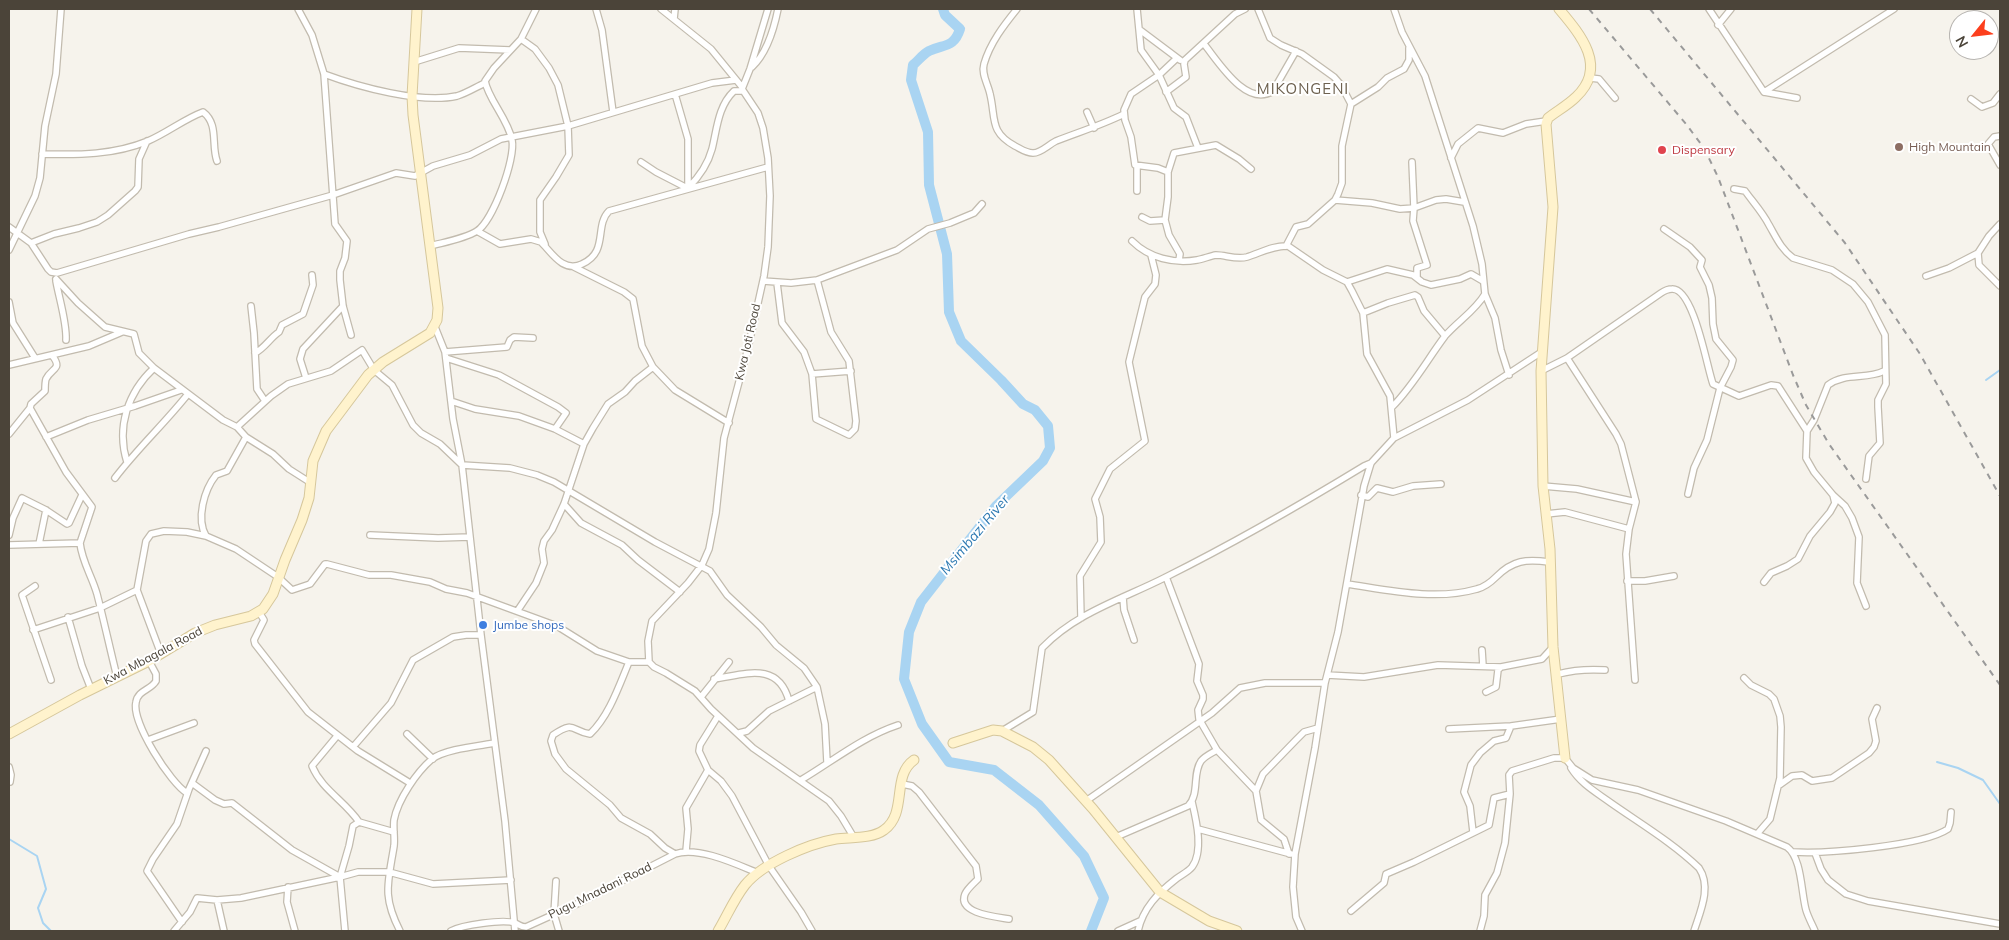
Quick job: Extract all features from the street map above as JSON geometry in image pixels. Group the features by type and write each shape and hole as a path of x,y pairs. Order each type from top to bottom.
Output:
{"street":[{"path":"9,250 18,235 35,196 40,178 45,126 56,74 61,9"},
{"path":"298,9 312,35 324,74 335,227 344,234 347,241 345,258 340,271 343,306 351,335"},
{"path":"417,9 412,96 438,308 435,328 445,355 462,465 511,880 515,931"},
{"path":"430,246 478,231 488,219 508,172 512,145 511,137 500,111 485,83 486,78 521,39 536,9"},
{"path":"596,9 604,38 613,112"},
{"name":"Kwa Joti Road","path":"649,662 648,641 652,621 680,592 702,565 712,540 724,438 748,348 763,281 770,196 763,128 754,107 736,80 711,49 661,9"},
{"path":"674,19 675,9"},
{"path":"687,188 699,177 706,164 712,148 717,120 728,98 734,91 742,89 768,9"},
{"path":"750,69 758,60 769,39 778,9"},
{"path":"1018,9 1002,28 983,66 990,94 993,120 998,131 1007,142 1029,153 1039,152 1058,141 1094,128 1124,114"},
{"path":"1137,9 1141,50 1160,75 1174,108 1186,117 1198,148"},
{"path":"1184,64 1235,14 1245,9"},
{"path":"1258,9 1270,38 1281,46 1296,50 1334,77 1341,84 1351,104 1342,146 1342,183 1335,200 1308,224 1296,227 1286,246"},
{"path":"1394,9 1425,76 1451,158 1482,264 1485,294 1495,318 1501,350 1509,375"},
{"path":"1451,158 1458,144 1478,128 1503,133 1526,124 1546,121 1578,96 1590,78 1591,56 1559,9"},
{"path":"1709,9 1764,92 1797,98"},
{"path":"1718,25 1731,9"},
{"path":"1764,92 1894,9"},
{"path":"1140,30 1184,64 1186,77 1166,92"},
{"path":"521,39 534,49 549,68 558,85 568,126 568,155 540,200 540,232 547,248"},
{"path":"1351,104 1407,66 1410,55 1408,41"},
{"path":"1204,44 1238,85 1249,92 1258,94 1268,94 1273,91 1296,50"},
{"path":"414,62 459,48 510,50"},
{"path":"1136,192 1137,166 1134,163 1131,136 1124,120 1124,114 1131,94 1160,75 1177,58"},
{"path":"324,74 346,82 412,96 457,96 485,83"},
{"path":"1590,78 1599,80 1615,98"},
{"path":"55,276 189,234 333,195 396,173 415,176 420,172 470,156 496,141 568,126 712,83 736,80"},
{"path":"675,94 688,140 687,188"},
{"path":"1971,99 1982,107 1993,103 2000,94"},
{"path":"42,154 81,155 128,149 203,112 214,131 217,161"},
{"path":"1087,112 1094,128"},
{"path":"1546,121 1553,207 1541,371 1544,486 1550,550 1553,647 1567,761 1579,780 1700,868 1704,874 1706,889 1694,931"},
{"path":"2000,136 1994,137 1988,144 2000,165"},
{"path":"31,243 96,222 108,215 138,187 139,159 147,141"},
{"path":"1179,260 1180,254 1169,235 1165,220 1168,201 1168,172 1174,153 1216,145 1251,169"},
{"path":"641,162 687,188"},
{"path":"1412,162 1414,208 1412,217 1414,229 1427,265 1417,268 1417,277"},
{"path":"1137,166 1158,168 1168,172"},
{"path":"574,267 583,264 596,254 604,220 609,211 768,167"},
{"path":"1734,189 1745,191 1769,224 1774,236 1789,255 1793,258 1832,270 1853,284 1868,302 1885,335 1885,388 1878,400 1880,443 1869,456 1866,479"},
{"path":"1335,200 1372,202 1400,209 1414,208 1436,200 1451,199 1464,202"},
{"path":"763,281 791,283 817,280 903,248 928,229 950,223 974,213 982,204"},
{"path":"1142,217 1150,221 1165,220"},
{"path":"1926,276 1949,268 1978,253 1989,236 2000,224"},
{"path":"9,227 31,243 48,269 78,303 105,327 134,334 139,353 154,368 181,390 237,427 246,437 273,454 289,469 311,483"},
{"path":"1664,229 1690,247 1702,260 1700,267 1709,285 1712,298 1716,340 1733,360 1720,388 1707,440 1694,468 1688,494"},
{"path":"478,231 500,244 531,239 541,242 563,264 574,267 624,292 633,299 642,346 653,367 675,390 729,423"},
{"path":"1132,241 1143,251 1151,255 1164,259 1192,261 1215,255 1235,258 1247,257 1286,246 1295,250 1323,270 1347,282 1363,313 1367,354 1374,369 1388,390 1392,407 1394,438"},
{"path":"1978,253 1979,265 2000,286"},
{"path":"1081,618 1080,576 1100,542 1100,517 1095,499 1110,469 1121,458 1143,444 1144,441 1130,362 1145,297 1155,284 1156,275 1151,255"},
{"path":"1347,282 1387,269 1417,277 1422,282 1431,285 1471,274 1483,281"},
{"path":"255,352 279,332 282,325 303,314 313,285 312,275"},
{"path":"55,276 66,325 66,340"},
{"path":"777,283 781,320 804,352 812,374 816,419 849,435 856,429 856,421 847,356 830,329 817,280"},
{"path":"1541,371 1567,358 1661,293 1672,288 1682,295 1698,325 1712,381 1716,386 1739,396 1771,385 1778,386 1807,431"},
{"path":"1392,407 1407,392 1445,336 1479,304 1485,294"},
{"path":"1363,313 1415,295 1418,297 1429,318 1445,336"},
{"path":"9,302 13,323 35,358"},
{"path":"251,306 257,390 265,401"},
{"path":"306,378 300,358 303,349 343,306"},
{"path":"410,783 337,736 308,712 255,644 254,640 264,620 258,612 269,602 302,520 309,498 314,461 326,431 374,370 435,328"},
{"path":"9,364 89,346 122,332"},
{"path":"445,355 507,347 511,338 514,337 533,338"},
{"path":"237,427 265,401 288,384 336,368 362,350 374,370 392,386 412,425 421,433 440,444 462,465 506,468 537,475 570,491 655,542 702,565 714,576 727,595 761,627 776,645 804,668 817,687 826,724 827,762"},
{"path":"1302,931 1296,917 1292,854 1318,728 1326,676 1338,632 1362,496 1372,463 1394,438 1468,400 1543,351"},
{"path":"9,434 30,408 31,404 44,393 46,380 57,366 57,362 52,355"},
{"path":"445,355 499,375 558,407 566,413 554,429"},
{"path":"1567,358 1621,444 1636,502 1629,529 1626,554 1635,680"},
{"path":"518,610 536,583 544,563 542,549 544,541 552,530 570,491 584,444 608,404 625,392 635,381 653,367"},
{"path":"127,462 123,446 126,408 142,379 154,368"},
{"path":"812,374 850,371"},
{"path":"1866,606 1857,583 1860,550 1857,529 1846,506 1833,495 1814,472 1806,458 1807,431 1814,420 1828,385 1847,377 1876,374 1884,371"},
{"path":"46,437 88,420 181,390"},
{"path":"115,478 188,394"},
{"path":"451,401 475,409 519,416 554,429 584,444"},
{"path":"30,408 46,437 92,507 80,543 85,566 96,593 117,677"},
{"path":"206,536 201,520 208,488 216,475 227,471 246,437"},
{"path":"1002,731 1032,712 1042,648 1081,618 1105,604 1123,598 1166,577 1372,463"},
{"path":"1362,496 1368,497 1377,488 1389,493 1413,486 1441,484"},
{"path":"1544,486 1577,489 1636,502"},
{"path":"9,535 13,518 22,498 68,524 82,494"},
{"path":"1764,582 1771,572 1787,566 1798,559 1810,536 1830,512 1834,503 1833,495"},
{"path":"564,504 581,523 622,545 638,560 680,592"},
{"path":"39,544 46,510"},
{"path":"1546,514 1565,512 1629,529"},
{"path":"161,654 137,590 146,541 152,534 174,531 206,536 236,550 294,590 310,584 325,564 370,575 391,575 430,582 446,589 477,596 518,610 558,626 598,651 629,662 649,662 654,667 688,686 753,748 829,801 841,816 852,836"},
{"path":"370,535 438,538 470,537"},
{"path":"9,545 80,543"},
{"path":"1347,584 1399,591 1444,594 1472,590 1487,585 1505,570 1520,561 1549,562"},
{"path":"1627,581 1645,581 1674,576"},
{"path":"1166,577 1199,664 1197,681 1203,694 1203,699 1197,712 1200,722 1217,750 1256,791 1261,820 1284,839 1292,854"},
{"path":"35,586 22,594 52,680"},
{"path":"34,630 68,617 100,608 137,590"},
{"path":"1123,598 1124,610 1134,640"},
{"name":"Kwa Mbagala Road","path":"9,734 91,689 161,654 204,629 258,612"},
{"path":"68,617 82,666 91,689"},
{"path":"353,747 390,703 416,657 453,638 466,635 481,635"},
{"path":"1326,676 1364,677 1438,666 1501,667 1542,659 1553,647"},
{"path":"1482,650 1483,666"},
{"path":"149,660 156,674 156,681 140,693 135,703 138,721 163,767 171,775 177,786 187,793"},
{"path":"629,662 614,698 590,734 576,727 566,728 553,735 551,741 557,757 566,770 610,805 621,818 650,834 665,848 675,854"},
{"path":"701,697 729,662"},
{"path":"1486,692 1496,687 1498,670 1501,667"},
{"path":"1556,678 1558,674 1563,672 1587,669 1605,670"},
{"path":"714,679 757,672 764,673 779,683 789,701"},
{"path":"1744,678 1751,686 1769,694 1777,705 1781,727 1781,773 1770,819 1757,834"},
{"path":"1086,801 1200,722 1245,686 1265,683 1325,683"},
{"path":"739,733 747,731 763,715 817,687"},
{"path":"1777,787 1792,776 1802,775 1812,781 1832,778 1869,753 1876,741 1872,719 1876,708"},
{"path":"718,716 700,744 700,751 708,770 732,796 769,866 812,931"},
{"path":"1449,729 1511,726 1561,718"},
{"path":"148,740 194,723"},
{"path":"801,780 827,762 878,732 898,725"},
{"path":"1473,832 1470,806 1464,792 1471,765 1480,752 1494,741 1506,738 1511,726"},
{"path":"1256,791 1264,774 1296,740 1304,732 1318,728"},
{"path":"953,742 993,730 1002,731 1033,747 1049,760 1086,801 1160,892 1209,921 1237,931"},
{"path":"407,734 433,759"},
{"path":"337,736 312,766 322,785 351,810 359,822 394,832"},
{"path":"400,931 389,904 387,892 394,845 395,817 410,783 433,759 451,752 495,742"},
{"path":"1138,931 1140,921 1146,909 1160,892 1192,866 1196,859 1198,829 1192,802 1200,763 1206,756 1217,750"},
{"path":"182,922 148,871 153,859 177,824 187,793 206,751"},
{"path":"1480,931 1484,916 1485,895 1497,873 1505,843 1510,776 1512,771 1554,758 1567,761 1592,780 1638,790 1726,821 1777,842 1793,852 1816,853 1930,838 1948,830 1951,812"},
{"path":"718,931 746,884 769,866 797,852 830,840 852,836 875,835 890,825 895,817 902,784 902,772 906,765 914,760"},
{"path":"9,767 10,782"},
{"path":"686,851 688,834 686,808 708,770"},
{"path":"192,783 215,800 224,804 232,803 292,850 340,877"},
{"path":"902,784 908,785 919,792 976,866 978,879 965,897 968,906 975,912 1009,919"},
{"path":"1351,911 1384,883 1386,874 1489,825 1494,798 1510,794"},
{"path":"1116,837 1183,808 1192,802"},
{"path":"345,931 340,877 353,826 359,822"},
{"path":"1198,829 1292,854"},
{"name":"Pugu Mnadani Road","path":"451,931 468,925 515,923 521,927 526,927 579,903 675,854 686,851 698,852 758,873"},
{"path":"1793,852 1797,862 1806,910 1815,931"},
{"path":"1816,853 1821,869 1828,880 1846,894 1868,901 2000,924"},
{"path":"174,931 198,898 218,900 241,898 358,872 389,872 433,884 511,880"},
{"path":"556,881 554,914 558,931"},
{"path":"288,887 287,902 295,931"},
{"path":"218,900 224,931"},
{"path":"1118,931 1140,921"}],"waterway":[{"name":"Msimbazi River","path":"943,9 945,15 960,29 958,35 952,42 929,51 913,65 911,80 928,132 929,185 947,254 949,312 961,341 1023,404 1035,410 1048,426 1050,448 1043,461 996,506 921,602 909,632 904,679 922,724 949,762 994,770 1039,805 1084,856 1104,898 1091,931"},
{"path":"1986,380 2000,370"},
{"path":"1937,762 1958,768 1983,780 2000,804"},
{"path":"9,839 37,856 46,889 38,908 43,923 51,931"}],"railway":[{"path":"1589,9 1704,148 1718,177 1806,405 1829,444 2000,685"},
{"path":"1650,9 1845,243 1920,354 2000,496"}],"place":[{"name":"High Mountain","path":"1899,147"},
{"name":"Dispensary","path":"1662,150"},
{"name":"Jumbe shops","path":"483,625"}],"district":[{"name":"MIKONGENI","path":"1303,89"}]}
